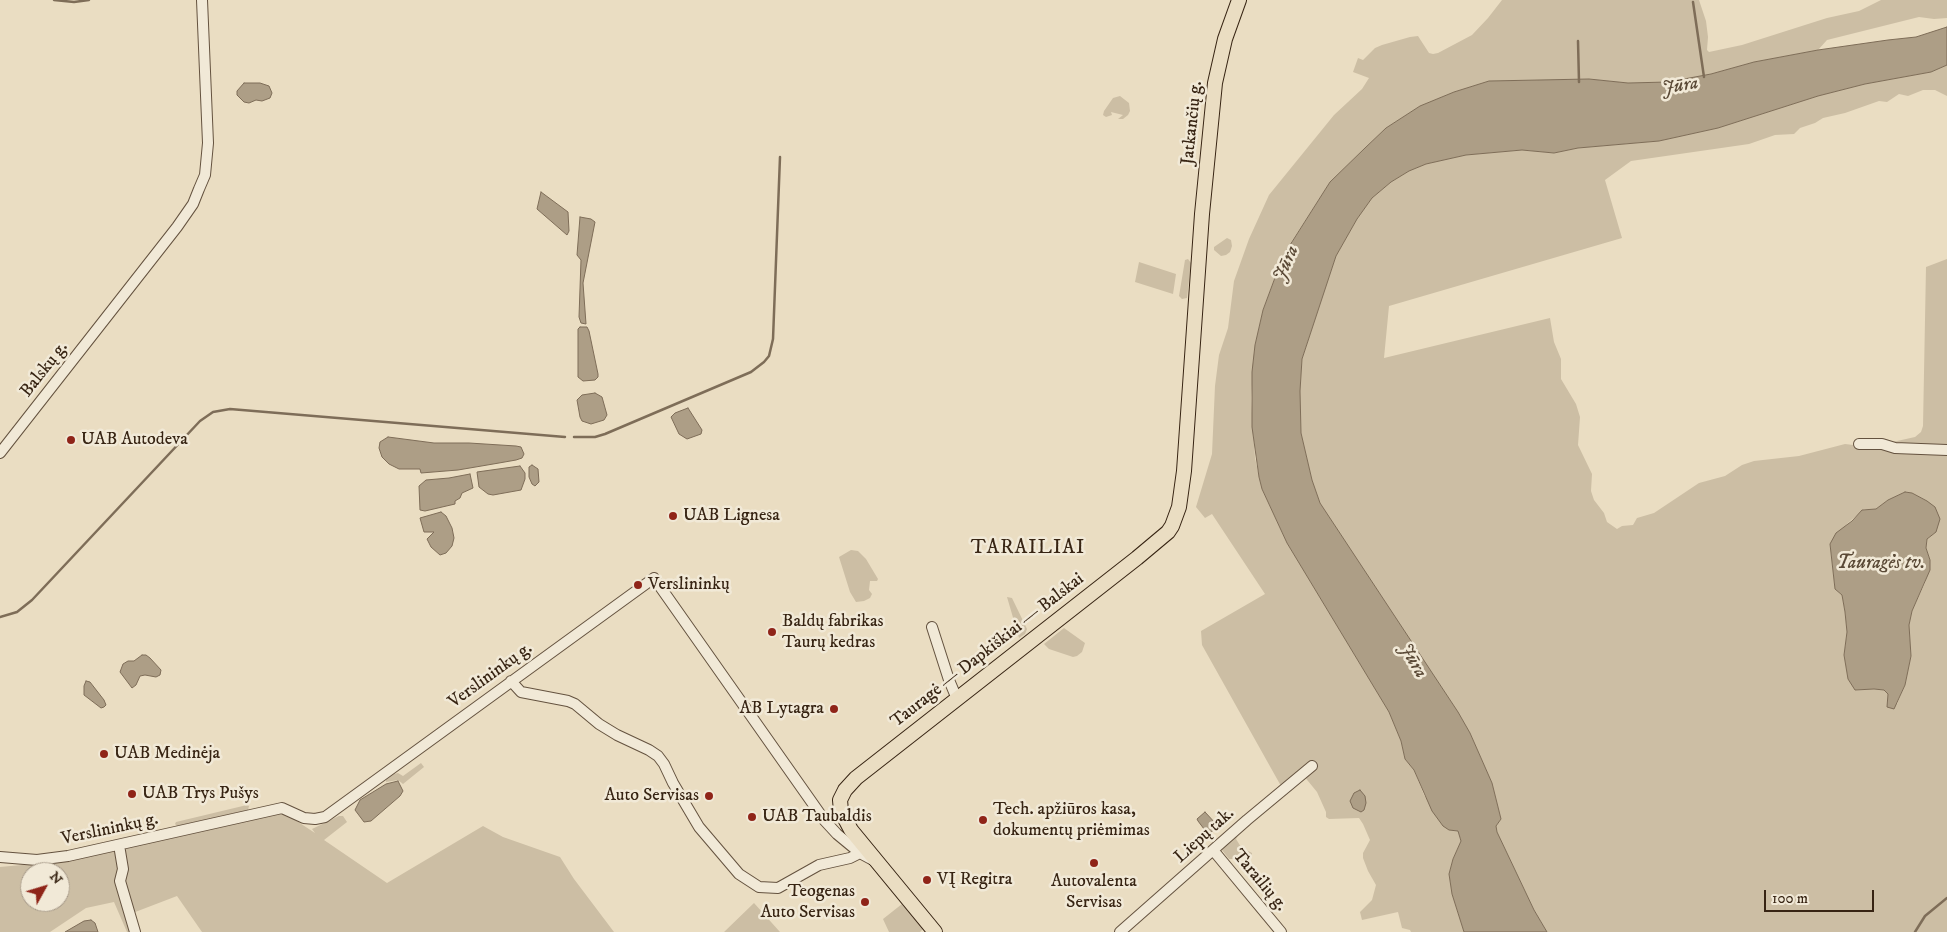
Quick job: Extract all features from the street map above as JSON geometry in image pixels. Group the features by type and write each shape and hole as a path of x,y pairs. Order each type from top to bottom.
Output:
{"main road":[{"name":"Jatkančių g.","path":"1199,252 1215,83 1225,39 1239,0"},
{"name":"Tauragė — Dapkiškiai — Balskai","path":"874,860 842,816 840,800 845,790 856,778 1137,558 1168,532 1172,526 1179,507 1184,471 1199,252"},
{"path":"874,860 935,932"}],"street":[{"name":"Balskų g.","path":"0,453 193,204 205,175 208,144 202,0"},
{"path":"1859,444 1882,444 1895,448 1947,450"},
{"name":"Verslininkų g.","path":"0,857 37,860 68,856 282,808 304,818 325,817 654,578 806,797 837,834 860,853 874,860"},
{"path":"932,627 949,680 957,698"},
{"path":"511,681 521,692 575,704 599,724 658,756 699,827 739,874 759,887 778,888 819,865 850,858 860,853"},
{"name":"Liepų tak.","path":"1120,932 1312,766"},
{"path":"118,845 122,858 120,881 136,932"},
{"name":"Tarailių g.","path":"1213,850 1279,931"}],"shaded area":[{"path":"1502,0 1699,0 1706,21 1707,50 1709,52 1742,45 1827,18 1859,11 1881,0 1947,0 1947,18 1919,17 1827,40 1818,50 1754,62 1711,74 1668,82 1627,83 1589,79 1489,81 1454,92 1420,106 1386,128 1330,182 1290,244 1277,271 1263,310 1255,345 1251,398 1255,458 1262,489 1287,543 1389,712 1401,741 1405,759 1414,770 1424,795 1449,830 1458,831 1461,841 1449,874 1452,894 1464,932 1411,932 1402,928 1398,912 1362,920 1360,912 1372,900 1376,885 1363,858 1363,853 1370,840 1363,824 1359,818 1329,819 1326,817 1326,812 1317,792 1299,770 1281,786 1202,645 1201,631 1265,594 1212,514 1205,518 1196,507 1212,454 1215,386 1219,355 1228,328 1234,281 1249,239 1269,195 1334,115 1362,89 1369,78 1353,72 1358,58 1363,60 1375,48 1382,45 1418,36 1429,53 1438,53 1472,35"},
{"path":"1947,65 1947,96 1935,90 1923,90 1908,96 1899,94 1887,102 1879,101 1845,113 1823,118 1800,128 1794,134 1775,135 1749,144 1631,161 1605,180 1622,238 1389,306 1384,358 1550,318 1554,342 1561,359 1561,379 1576,404 1580,417 1578,445 1592,474 1591,491 1607,522 1617,529 1622,526 1633,525 1637,518 1654,513 1699,483 1725,476 1742,465 1754,461 1799,456 1845,444 1870,447 1915,437 1921,432 1923,426 1926,267 1947,259 1947,932 1547,932 1534,910 1497,832 1496,826 1501,819 1492,783 1470,733 1320,503 1312,480 1301,433 1300,391 1302,359 1336,256 1357,219 1372,198 1391,182 1409,171 1426,164 1466,155 1522,150 1554,153 1578,148 1659,141 1718,128 1818,96 1865,84 1931,72","holes":["1905,492 1912,493 1927,501 1936,532 1927,539 1926,548 1930,560 1925,583 1912,611 1909,625 1911,656 1905,685 1897,704 1887,702 1888,694 1884,690 1856,690 1848,679 1844,655 1847,632 1845,612 1842,595 1835,589 1830,544 1848,523 1864,509 1876,509 1888,500"]},
{"path":"1120,96 1129,103 1130,111 1128,115 1123,119 1118,119 1123,115 1111,112 1112,115 1106,117 1103,115 1113,98"},
{"path":"1227,238 1231,240 1230,252 1221,256 1214,250 1214,247"},
{"path":"1188,259 1191,263 1187,298 1182,299 1179,296 1185,260"},
{"path":"1139,262 1176,274 1173,294 1135,282"},
{"path":"851,550 858,551 866,559 878,579 877,581 870,581 869,590 872,594 870,598 864,601 856,602 850,592 839,557"},
{"path":"1007,597 1012,598 1027,629 1025,634 1019,638"},
{"path":"1064,628 1085,643 1082,652 1077,656 1073,657 1049,649 1044,644"},
{"path":"421,763 424,767 403,784 398,780 386,782 394,774 398,773 403,776"},
{"path":"249,806 248,810 177,826 175,824 176,822"},
{"path":"277,813 286,814 315,833 312,829 339,816 343,816 347,822 324,840 387,883 483,826 503,837 560,857 614,932 202,932 177,896 130,914 135,932 127,932 114,902 86,908 50,932 0,932 0,867 20,865 20,912 70,912 70,862 55,862"},
{"path":"1241,831 1236,839 1241,847 1252,853 1252,856 1243,852 1233,859 1229,859 1222,850 1222,846"},
{"path":"754,903 780,932 724,932"},
{"path":"902,904 923,929 920,932 889,932 883,919"}],"water":[{"name":"Jūra","path":"1947,27 1947,65 1931,72 1865,84 1818,96 1718,128 1659,141 1578,148 1554,153 1522,150 1466,155 1426,164 1409,171 1391,182 1372,198 1357,219 1336,256 1302,359 1300,391 1301,433 1312,480 1320,503 1470,733 1492,783 1501,819 1496,826 1497,832 1534,910 1547,932 1464,932 1452,894 1449,874 1461,841 1458,831 1449,830 1443,826 1432,811 1414,770 1405,759 1401,741 1389,712 1287,543 1262,489 1252,427 1252,372 1255,345 1263,310 1283,256 1330,182 1365,148 1386,128 1420,106 1454,92 1489,81 1589,79 1628,83 1668,82 1711,74 1754,62 1818,50 1916,37"},
{"path":"244,83 260,83 269,86 272,93 270,98 249,103 244,102 237,95 237,91"},
{"path":"541,192 568,212 569,231 567,235 537,209"},
{"path":"580,217 591,219 595,222 583,283 586,324 581,323 579,317 581,260 577,255"},
{"path":"580,327 587,327 589,331 598,374 595,380 583,381 578,377 578,329"},
{"path":"595,393 602,397 607,415 604,420 591,424 582,421 577,400 582,395"},
{"path":"688,408 702,430 701,434 687,439 679,434 671,417 675,413"},
{"path":"388,437 434,443 516,446 521,447 524,454 522,458 516,460 458,470 421,473 420,469 399,469 389,464 382,457 379,448 380,442"},
{"path":"532,465 538,469 539,482 535,486 529,477 529,467"},
{"path":"520,466 525,473 521,490 493,495 488,494 479,487 477,472"},
{"path":"470,474 473,488 462,493 460,498 455,501 455,504 425,511 420,510 419,486 426,480"},
{"name":"Tauragės tv.","path":"1905,492 1912,493 1935,507 1940,519 1936,532 1927,539 1926,548 1930,560 1930,570 1912,611 1909,625 1911,656 1905,685 1894,709 1887,707 1888,694 1884,690 1855,690 1848,679 1844,655 1847,632 1845,612 1842,595 1835,589 1830,544 1836,533 1852,521 1862,510 1876,509 1888,500"},
{"path":"441,512 446,516 452,528 454,538 452,546 446,553 440,555 431,547 427,539 434,532 424,532 420,518"},
{"path":"142,655 150,658 161,670 160,675 156,677 140,676 136,685 132,688 120,672 123,664 128,661 134,661"},
{"path":"86,681 90,682 104,700 106,705 104,707 101,708 84,695"},
{"path":"398,781 403,791 400,796 371,821 364,822 355,810 360,800 386,784"},
{"path":"1360,790 1365,796 1366,803 1364,810 1361,812 1353,808 1350,801 1354,793"},
{"path":"1205,812 1217,825 1210,834 1207,833 1197,819"},
{"path":"91,920 95,923 98,932 65,932 84,921"}],"waterway":[{"path":"54,0 74,2 89,0"},
{"name":"Jūra","path":"1693,2 1704,77"},
{"path":"1578,41 1579,82"},
{"path":"574,437 595,437 605,434 751,372 769,356 773,339 780,157"},
{"path":"0,617 17,612 32,600 200,421 213,412 230,409 565,437"},
{"path":"1915,932 1925,916 1947,898"}],"place":[{"name":"UAB Autodeva","path":"71,440"},
{"name":"UAB Lignesa","path":"673,516"},
{"name":"Verslininkų","path":"638,585"},
{"name":"Baldų fabrikas Taurų kedras","path":"772,632"},
{"name":"AB Lytagra","path":"834,709"},
{"name":"UAB Medinėja","path":"104,754"},
{"name":"UAB Trys Pušys","path":"132,794"},
{"name":"Auto Servisas","path":"709,796"},
{"name":"UAB Taubaldis","path":"752,817"},
{"name":"Tech. apžiūros kasa, dokumentų priėmimas","path":"983,820"},
{"name":"Autovalenta Servisas","path":"1094,863"},
{"name":"VĮ Regitra","path":"927,880"},
{"name":"Teogenas Auto Servisas","path":"865,902"}],"district":[{"name":"TARAILIAI","path":"1028,549"}]}
